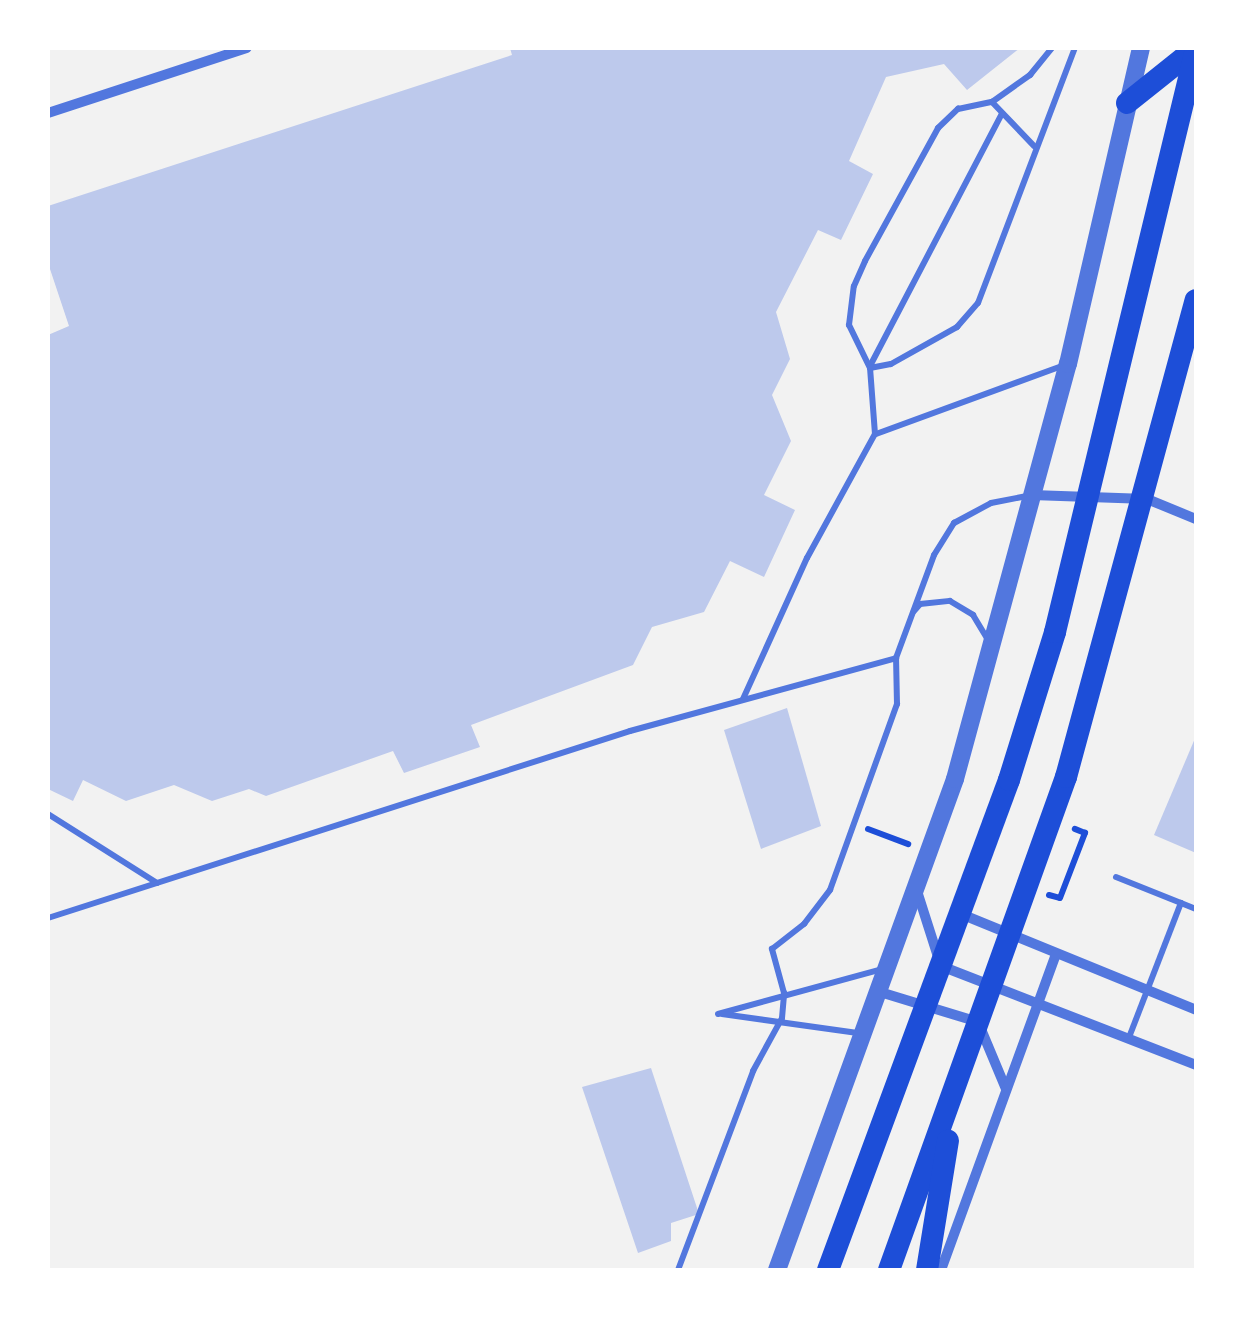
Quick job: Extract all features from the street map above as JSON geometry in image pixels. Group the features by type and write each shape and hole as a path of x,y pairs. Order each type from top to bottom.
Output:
{"main road":[{"path":"1127,102 1196,48"},
{"path":"828,1270 928,1004 1055,632 1196,48"},
{"path":"889,1270 1066,777 1147,499 1196,300"},
{"path":"928,1270 956,1087"}],"street":[{"path":"48,113 248,48"},
{"path":"777,1270 917,890 992,648 1068,364 1141,48"},
{"path":"1030,495 1089,492 1147,499 1196,519"},
{"path":"917,890 941,966 1128,1042 1196,1065"},
{"path":"960,914 1196,1010"},
{"path":"942,1270 1056,954"},
{"path":"880,992 978,1022 1006,1090"}],"lane":[{"path":"742,700 807,558 876,434 870,368 849,326 854,286 938,128 958,110 992,102 1030,75 1052,48"},
{"path":"870,368 891,364 957,327 978,303 1003,250 1034,146 1075,48"},
{"path":"992,102 1034,146"},
{"path":"870,368 1002,113"},
{"path":"876,434 1068,364"},
{"path":"678,1270 753,1070 782,1018 784,994 772,949 804,924 830,890 897,704 896,658 910,616 954,523 991,503 1030,495"},
{"path":"910,616 920,604 950,601 972,615 992,648"},
{"path":"48,918 742,700 896,658"},
{"path":"48,814 158,884"},
{"path":"1116,877 1196,909"},
{"path":"1128,1042 1182,902"},
{"path":"864,1035 782,1018 718,1014 888,967"}],"path":[{"path":"1060,898 1085,833"},
{"path":"894,838 906,843"}],"building":[{"path":"510,48 1020,48 967,90 944,64 886,77 849,161 873,174 841,240 818,230 776,312 790,359 772,395 791,441 764,495 795,510 764,577 730,561 704,612 652,627 633,665 471,725 480,747 404,773 393,751 266,796 249,789 212,801 174,785 126,801 83,780 73,801 48,789 48,335 69,326 48,263 48,206 512,55"},
{"path":"787,708 821,826 761,849 724,730"},
{"path":"1196,736 1196,853 1154,835"},
{"path":"651,1068 699,1214 671,1223 671,1241 638,1253 582,1087"}]}
